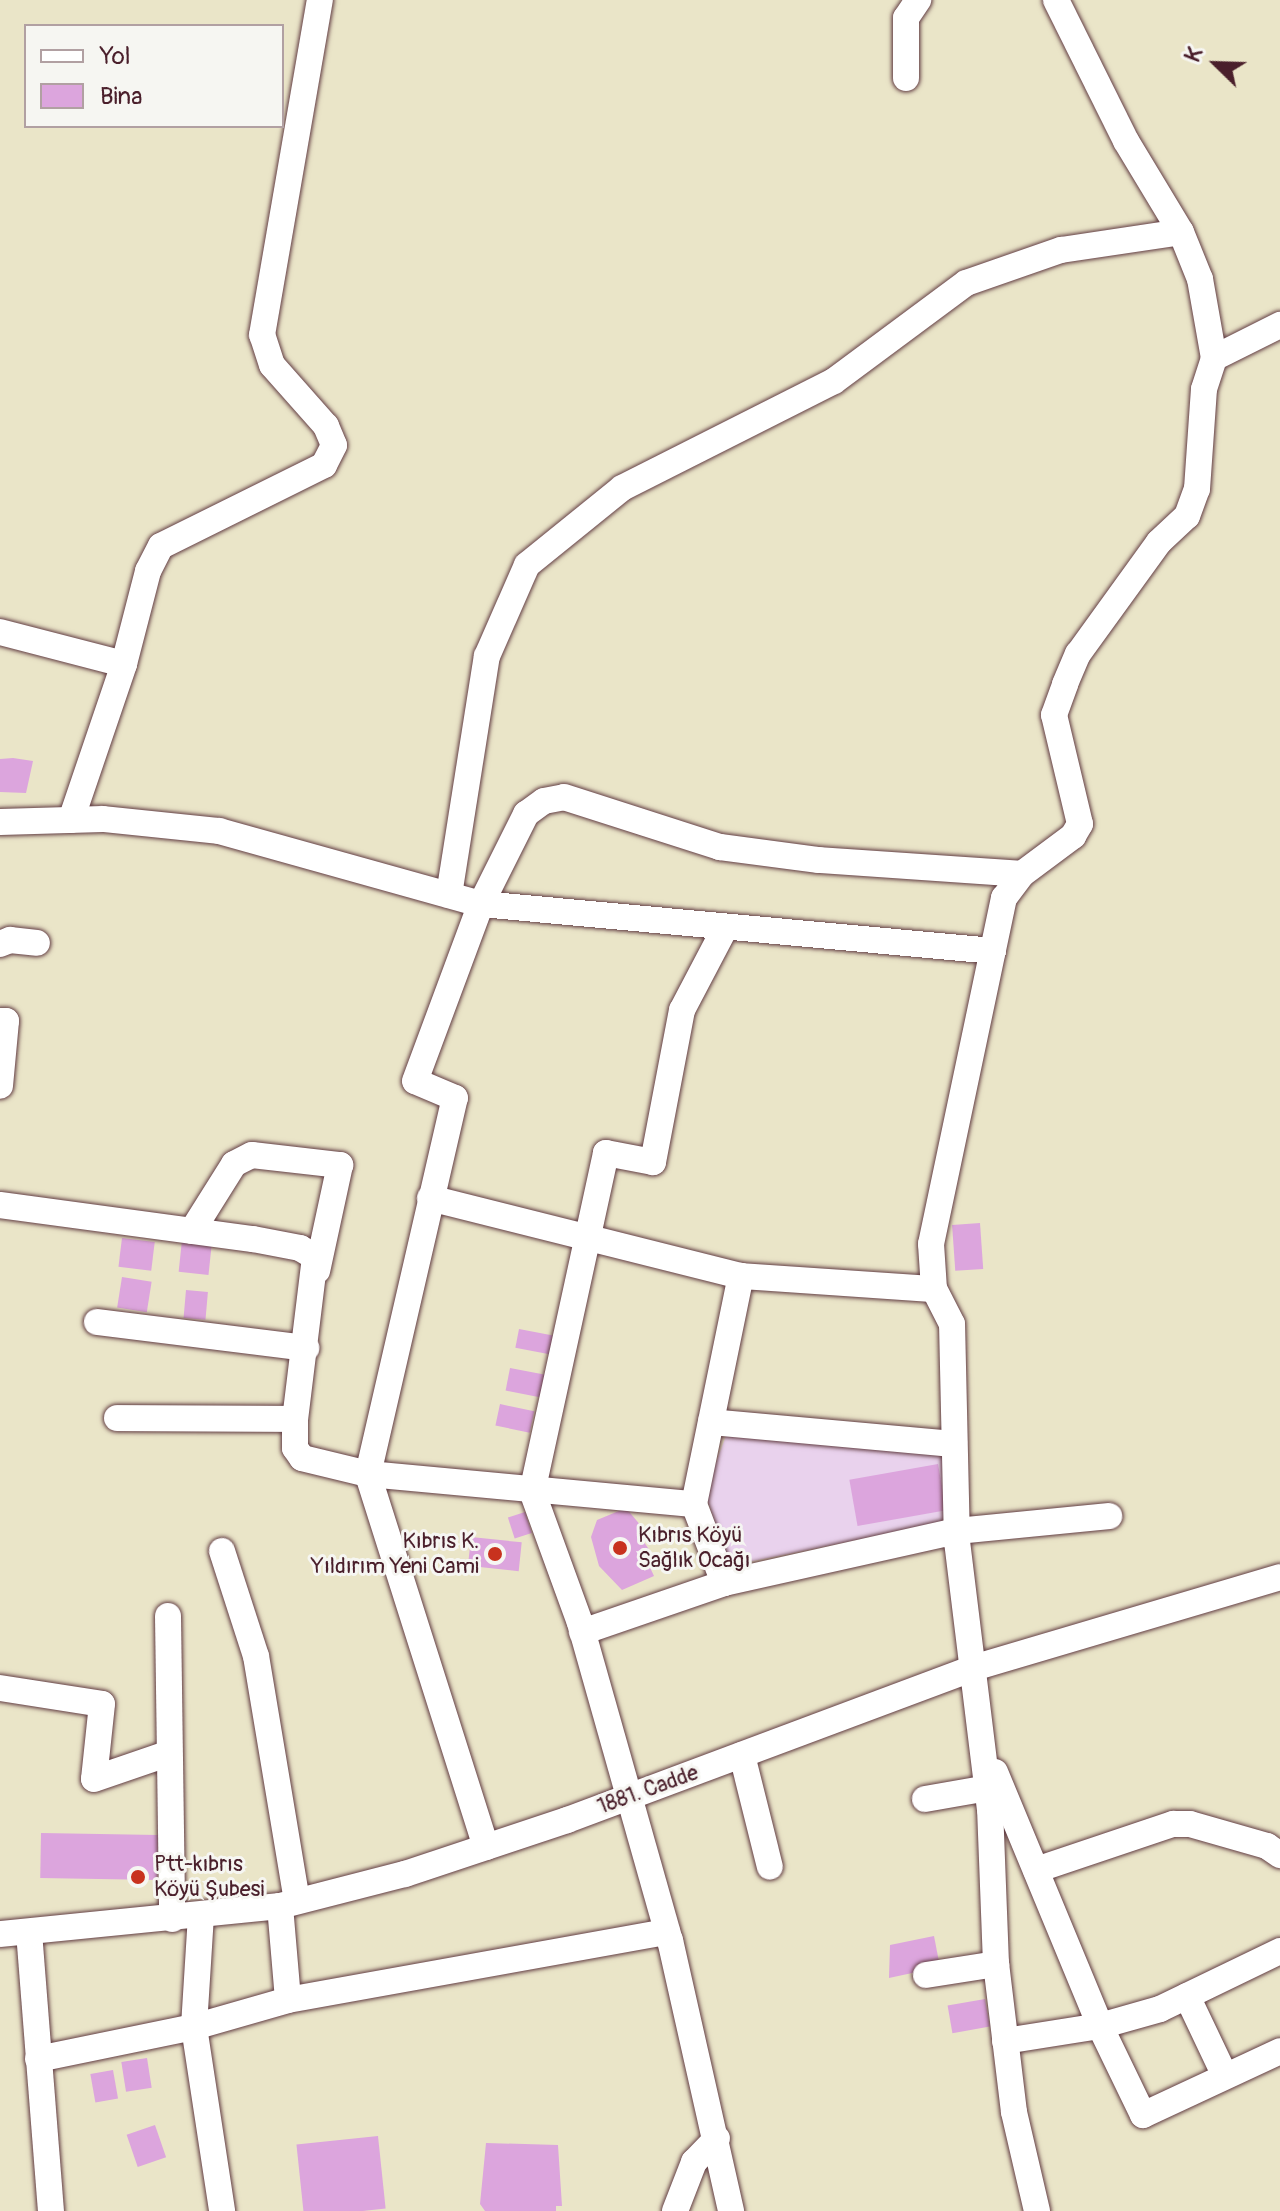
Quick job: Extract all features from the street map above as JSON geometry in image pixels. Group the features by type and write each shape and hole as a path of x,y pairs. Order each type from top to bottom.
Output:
{"street":[{"path":"71,820 124,664 148,571 161,546 324,465 334,445 326,426 272,365 262,335 320,0"},
{"path":"906,78 906,18 918,0"},
{"path":"1037,2211 1014,2112 996,1964 988,1788 957,1531 952,1324 934,1289 931,1244 1004,898 1022,874 1073,836 1080,824 1054,715 1078,654 1159,542 1187,516 1197,489 1204,389 1214,358 1200,279 1181,232 1126,141 1056,0"},
{"path":"449,895 487,656 527,565 622,488 834,381 966,283 1061,250 1181,232"},
{"path":"1214,358 1280,325"},
{"path":"0,632 124,664"},
{"path":"486,1847 368,1474 455,1098 415,1081 481,904 526,814 544,801 564,797 720,847 819,860 1022,874"},
{"path":"0,822 71,820 219,831 481,904 724,930 993,951"},
{"path":"724,930 682,1010 653,1162 606,1153 532,1491 582,1632 667,1932 717,2138 731,2211"},
{"path":"0,944 10,940 37,943"},
{"path":"0,1021 6,1021 0,1086"},
{"path":"192,1231 234,1164 252,1155 340,1165 317,1271 295,1419 295,1448 302,1458 368,1474 694,1504"},
{"path":"430,1198 741,1276 934,1289"},
{"path":"0,1205 300,1248 315,1257 317,1271"},
{"path":"724,1583 694,1504 741,1276"},
{"path":"97,1322 306,1348"},
{"path":"117,1418 295,1419"},
{"path":"711,1422 954,1444"},
{"path":"582,1632 724,1583 957,1531 1109,1516"},
{"path":"222,1551 256,1656 288,1903 288,2000"},
{"name":"1881. Cadde","path":"0,1934 172,1919 288,1903 486,1847 627,1798 973,1668 1280,1577"},
{"path":"168,1616 167,1754 172,1919"},
{"path":"0,1688 102,1704 94,1779 167,1754"},
{"path":"982,1740 1100,2026 1143,2115 1224,2074 1280,2051"},
{"path":"742,1755 770,1867"},
{"path":"925,1799 988,1788"},
{"path":"1036,1870 1173,1824 1205,1828 1267,1846 1280,1855"},
{"path":"201,1915 194,2027 222,2211"},
{"path":"29,1932 51,2211"},
{"path":"38,2059 194,2027 288,2000 667,1932"},
{"path":"1005,2041 1100,2026 1187,1996 1280,1951"},
{"path":"926,1975 996,1964"},
{"path":"1187,1996 1224,2074"},
{"path":"675,2211 694,2162 717,2138"}],"shaded area":[{"path":"726,1436 945,1454 949,1521 729,1566 705,1492"}],"building":[{"path":"0,759 33,761 26,793 0,792"},
{"path":"980,1223 983,1269 955,1271 952,1225"},
{"path":"122,1238 155,1242 151,1271 118,1267"},
{"path":"182,1240 212,1243 208,1275 179,1272"},
{"path":"122,1277 152,1282 147,1312 117,1308"},
{"path":"186,1290 208,1292 205,1320 184,1318"},
{"path":"519,1329 554,1336 551,1355 515,1348"},
{"path":"510,1368 545,1375 541,1397 506,1391"},
{"path":"500,1404 534,1411 530,1433 495,1426"},
{"path":"938,1464 946,1510 858,1526 849,1480"},
{"name":"Kıbrıs Köyü Sağlık Ocağı","path":"626,1508 647,1533 640,1536 654,1557 647,1561 654,1576 622,1590 599,1566 591,1537 597,1520"},
{"path":"525,1512 532,1533 515,1538 508,1518"},
{"name":"Kıbrıs K. Yıldırım Yeni Cami","path":"471,1537 522,1542 519,1571 468,1566"},
{"path":"41,1833 158,1835 157,1880 40,1878"},
{"path":"934,1936 940,1967 889,1978 890,1945"},
{"path":"985,1999 990,2027 952,2033 948,2006"},
{"path":"147,2058 152,2088 126,2092 121,2062"},
{"path":"113,2070 118,2099 95,2103 90,2074"},
{"path":"155,2125 166,2157 138,2167 127,2135"},
{"path":"378,2136 386,2209 303,2211 296,2145"},
{"path":"486,2143 558,2145 562,2206 556,2206 556,2211 485,2211 480,2204"}],"place":[{"name":"Kıbrıs Köyü Sağlık Ocağı","path":"620,1548"},
{"name":"Kıbrıs K. Yıldırım Yeni Cami","path":"495,1554"},
{"name":"Ptt-kıbrıs Köyü Şubesi","path":"138,1877"}]}
